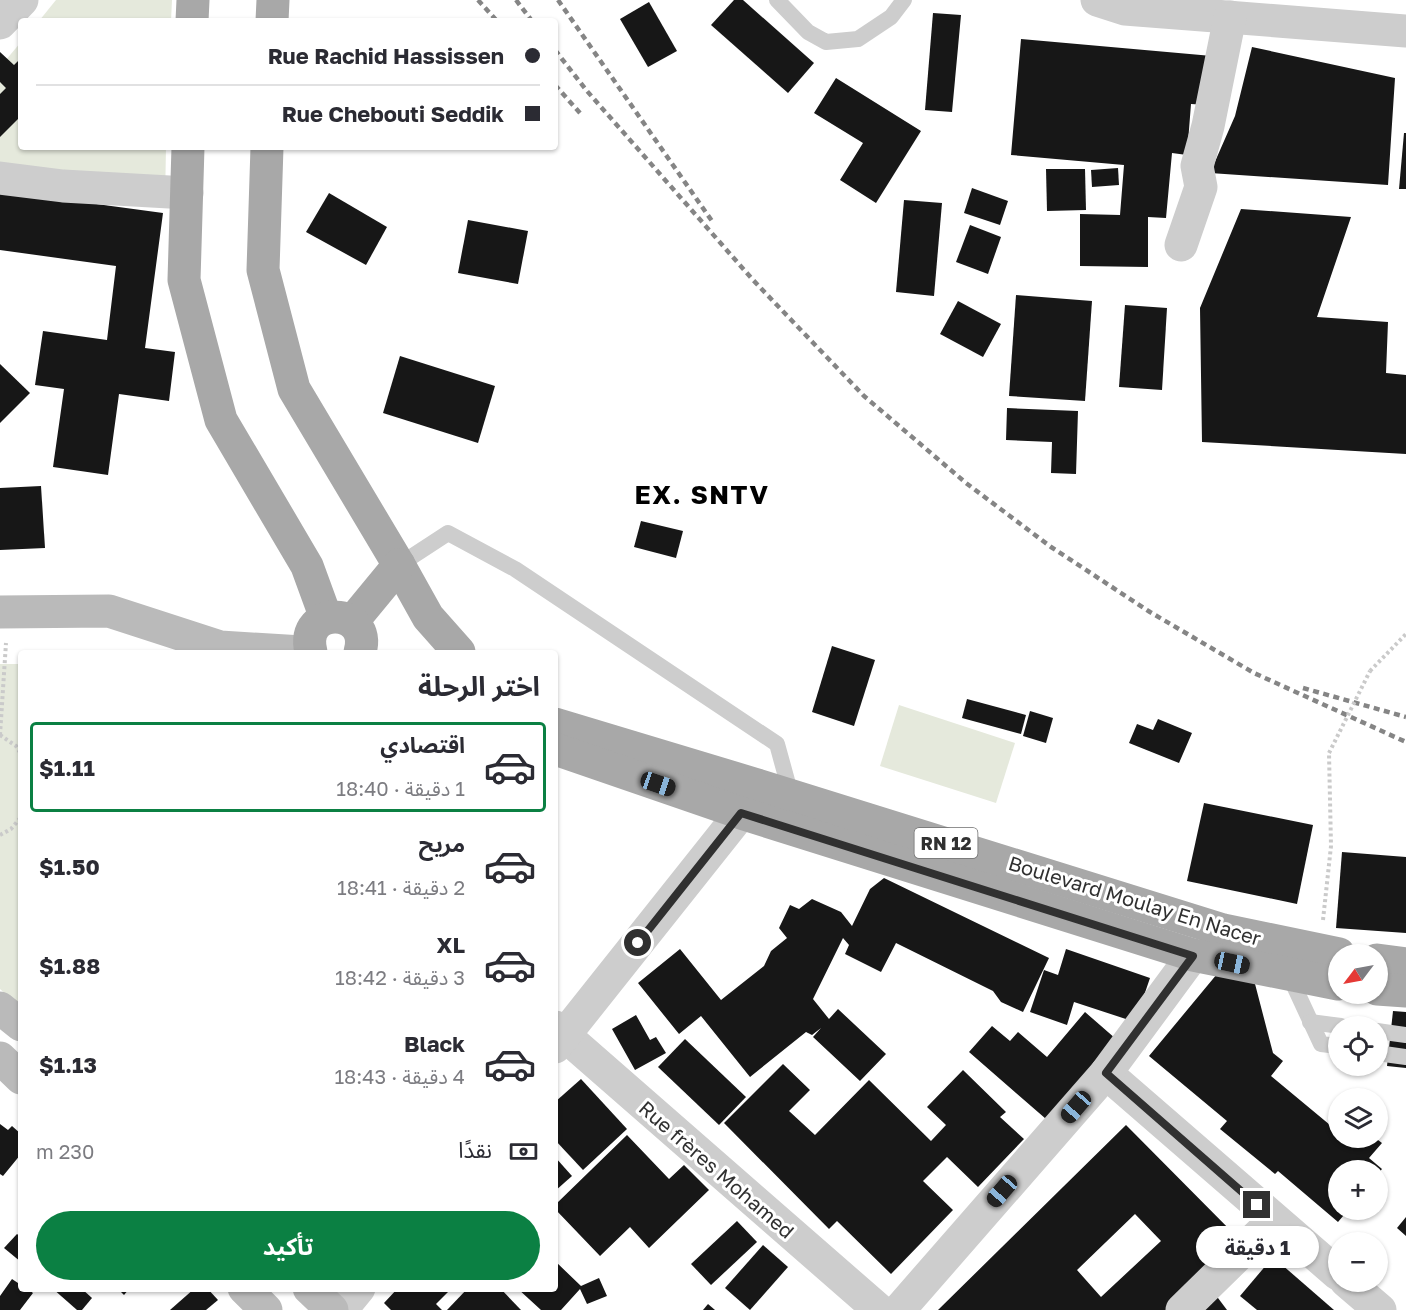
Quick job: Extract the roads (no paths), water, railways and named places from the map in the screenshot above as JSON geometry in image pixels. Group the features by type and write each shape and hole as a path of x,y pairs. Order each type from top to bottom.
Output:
{"main road":[{"path":"192,18 193,0"},
{"path":"272,18 273,0"},
{"path":"188,150 184,280 221,420 346,631"},
{"path":"267,150 263,270 294,388 428,617 457,650"},
{"path":"346,631 399,565"},
{"path":"3,612 109,611 220,647 269,650"},
{"path":"311,650 309,641 311,634 319,622 346,631"},
{"name":"Boulevard Moulay En Nacer","path":"558,725 1223,930 1328,952"},
{"name":"Boulevard Moulay En Nacer","path":"558,749 741,813 1193,956 1328,982"},
{"path":"1388,962 1406,964"},
{"path":"1388,990 1406,991"},
{"path":"0,1008 18,1023"},
{"path":"248,1292 266,1310"},
{"path":"313,1292 332,1310"}],"street":[{"path":"0,23 22,0"},
{"path":"1097,0 1125,9 1406,30"},
{"path":"1180,245 1201,188 1197,166 1208,126 1230,17"},
{"path":"0,178 63,186 186,193"},
{"path":"558,1037 741,813"},
{"path":"899,1310 1106,1073 1193,956"},
{"name":"Rue frères Mohamed","path":"558,1037 879,1310"},
{"path":"1106,1073 1328,1266"},
{"path":"1182,1310 1274,1220"},
{"path":"341,1310 356,1292"},
{"path":"1359,1292 1380,1310"}],"lane":[{"path":"777,0 808,32 826,42 858,39 891,17 904,0"},
{"path":"399,565 448,533 515,568 777,744 791,795"},
{"path":"1289,975 1321,1044 1328,1045"},
{"path":"1310,1022 1328,1024"},
{"path":"1388,1033 1406,1035"},
{"path":"1388,1055 1406,1057"}],"railway":[{"path":"478,0 494,18"},
{"path":"516,0 530,18"},
{"path":"558,0 714,224"},
{"path":"558,54 587,91 753,280 864,396 966,483 1051,547 1150,612 1254,673 1406,742"},
{"path":"558,88 580,113"},
{"path":"1303,688 1406,717"}],"district":[{"name":"EX. SNTV","path":"702,494"}]}
